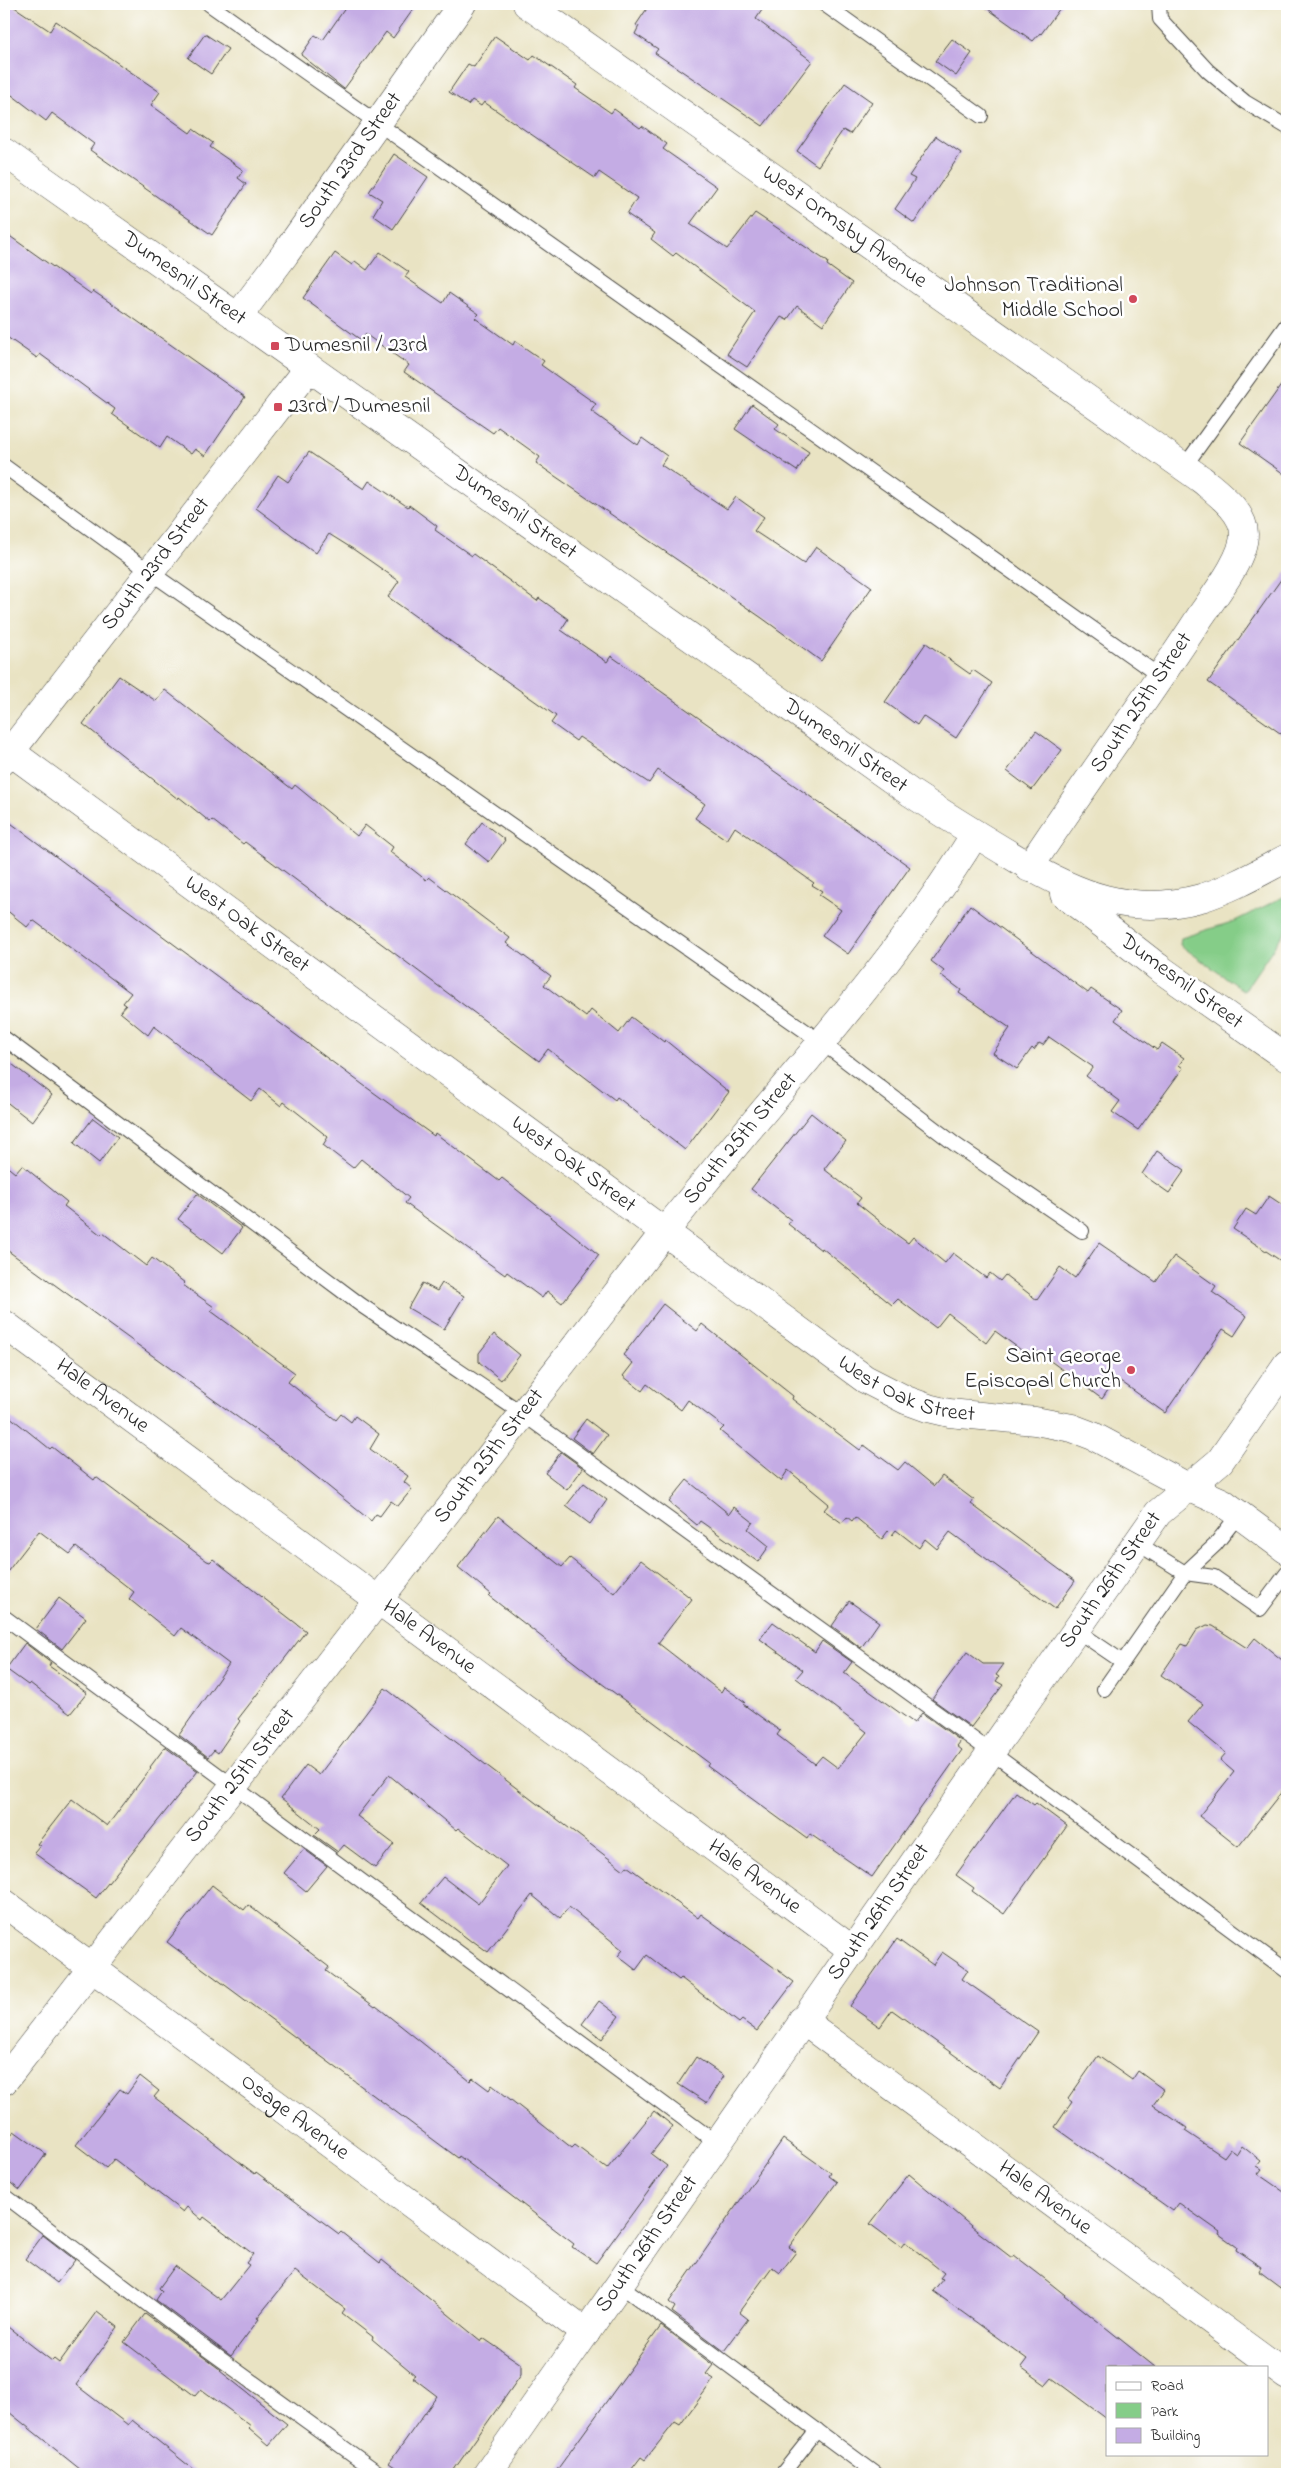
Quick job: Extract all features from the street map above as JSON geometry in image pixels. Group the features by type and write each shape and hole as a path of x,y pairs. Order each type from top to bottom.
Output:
{"street":[{"name":"South 23rd Street","path":"237,318 462,4"},
{"name":"West Ormsby Avenue","path":"527,4 1184,466 1224,498 1242,522 1244,532"},
{"name":"Dumesnil Street","path":"4,152 308,369 911,793 1029,868 1061,885 1101,900 1150,905 1211,894 1287,858"},
{"name":"South 23rd Street","path":"6,753 308,369"},
{"name":"South 25th Street","path":"1029,868 1161,677 1234,564 1244,542 1244,532"},
{"name":"West Oak Street","path":"6,753 665,1231 830,1355 865,1379 906,1400 949,1413 1034,1421 1072,1428 1118,1448 1188,1487 1222,1502 1287,1550"},
{"name":"South 25th Street","path":"4,2081 665,1231 844,1016 951,873 975,834"},
{"name":"Dumesnil Street","path":"1029,868 1160,968 1287,1058"},
{"name":"Hale Avenue","path":"4,1324 854,1951"},
{"name":"South 26th Street","path":"487,2474 718,2144 802,2020 854,1951 1137,1542 1158,1513 1220,1461 1287,1364"},
{"name":"Osage Avenue","path":"4,1903 586,2333"},
{"name":"Hale Avenue","path":"802,2020 1287,2376"}],"lane":[{"path":"209,4 1161,677"},
{"path":"824,4 981,116"},
{"path":"1160,4 1160,19 1208,71 1245,102 1287,127"},
{"path":"1184,466 1287,324"},
{"path":"4,466 150,572 821,1042 956,1145 1082,1231"},
{"path":"4,1038 361,1305 522,1414 992,1752 1287,1971"},
{"path":"1104,1689 1185,1573 1215,1545 1239,1514"},
{"path":"1137,1542 1185,1573 1214,1577 1260,1609 1287,1573"},
{"path":"4,1617 718,2144"},
{"path":"1076,1630 1123,1662"},
{"path":"4,2194 193,2339 380,2474"},
{"path":"620,2285 876,2474"},
{"path":"782,2474 817,2430"}],"green space":[{"path":"1287,895 1287,928 1244,991 1180,945 1181,938 1235,921"}],"building":[{"path":"4,4 10,4 50,31 56,21 160,92 151,105 190,133 193,129 213,143 210,147 243,170 238,178 246,184 212,235 90,150 94,144 52,113 46,121 4,89"},
{"path":"348,4 417,4 393,38 386,32 344,89 301,55 315,35 323,40"},
{"path":"650,4 766,4 756,19 812,61 763,126 655,53 658,49 635,34 639,26 636,25"},
{"path":"981,4 1063,4 1041,34 1033,41"},
{"path":"205,34 228,49 211,74 188,58"},
{"path":"495,36 530,60 534,55 577,85 575,88 611,113 614,109 640,128 642,126 667,144 663,149 717,187 690,224 727,249 755,213 828,262 827,265 852,283 823,325 797,306 787,320 781,317 747,367 727,354 755,312 676,253 673,256 651,239 655,233 627,214 637,198 599,172 595,178 484,102 481,106 472,100 468,105 449,92 468,64 474,67"},
{"path":"952,39 972,53 956,76 935,61"},
{"path":"845,83 872,102 850,134 843,130 818,166 797,151"},
{"path":"936,136 961,153 914,223 895,209 915,179 909,176"},
{"path":"394,154 428,177 393,229 373,215 382,200 369,192"},
{"path":"4,232 91,294 93,291 245,397 205,456 195,449 191,454 167,437 160,448 112,414 115,409 40,354 37,358 4,335"},
{"path":"380,252 409,272 405,277 443,303 449,293 479,314 475,318 513,345 515,341 544,361 541,365 596,404 591,411 638,445 642,438 667,456 661,465 727,509 736,497 764,517 754,531 804,564 816,547 872,587 821,661 762,618 536,463 540,457 498,427 493,433 404,372 409,365 365,334 361,340 303,298 335,253 352,265 355,261 367,270"},
{"path":"1287,377 1287,476 1240,443"},
{"path":"752,404 779,424 775,429 809,452 797,471 735,429"},
{"path":"309,452 364,489 369,481 408,507 409,505 437,526 435,530 472,556 473,554 537,601 539,598 568,619 561,630 607,662 611,656 910,867 848,954 822,936 841,910 819,895 822,891 812,885 814,883 735,827 727,840 695,818 705,804 658,770 649,783 579,737 576,741 551,723 556,716 388,597 399,581 353,549 329,534 316,553 256,508 278,475 288,482"},
{"path":"1287,571 1287,738 1208,682"},
{"path":"926,643 970,674 973,670 992,683 956,738 923,716 917,725 885,702"},
{"path":"119,676 156,701 165,690 292,789 295,785 357,836 365,825 393,847 390,852 426,880 429,877 510,938 506,943 551,976 544,985 586,1017 591,1010 619,1033 631,1017 664,1042 665,1040 729,1092 685,1150 617,1097 615,1100 548,1049 539,1061 245,842 243,844 212,820 210,822 179,797 178,799 83,724"},
{"path":"1036,731 1062,750 1032,790 1007,771"},
{"path":"4,818 366,1087 434,1136 435,1133 499,1181 502,1178 599,1255 562,1303 547,1291 542,1298 507,1272 505,1275 405,1203 409,1198 361,1159 353,1168 323,1145 328,1137 284,1102 281,1106 260,1089 251,1101 154,1026 148,1035 120,1012 126,1005 123,1003 131,993 33,920 27,927 4,908"},
{"path":"482,822 505,840 489,862 466,844"},
{"path":"970,905 1088,993 1091,989 1122,1010 1115,1020 1157,1050 1162,1043 1184,1058 1179,1065 1183,1068 1138,1130 1112,1112 1120,1101 1086,1076 1093,1067 1049,1037 1043,1045 1039,1043 1034,1050 1032,1048 1017,1069 993,1053 1010,1028 959,993 961,990 941,975 944,971 931,961"},
{"path":"4,1058 52,1095 32,1122 4,1100"},
{"path":"811,1113 846,1141 824,1169 861,1198 857,1203 897,1235 908,1243 913,1237 945,1263 953,1253 986,1278 990,1273 1000,1281 1005,1275 1037,1300 1060,1267 1075,1278 1099,1243 1156,1282 1174,1256 1216,1286 1212,1292 1247,1316 1234,1336 1223,1329 1165,1413 1116,1378 1102,1399 1037,1351 1032,1358 995,1331 986,1343 948,1313 936,1328 898,1299 892,1305 822,1248 821,1250 788,1224 791,1220 751,1189"},
{"path":"93,1118 118,1137 99,1163 74,1143"},
{"path":"1157,1151 1185,1170 1169,1193 1142,1174"},
{"path":"4,1164 15,1173 22,1165 67,1202 64,1206 101,1235 103,1233 146,1266 152,1258 185,1283 183,1285 214,1307 211,1311 295,1373 288,1382 336,1420 341,1414 351,1422 355,1416 379,1434 370,1449 408,1476 404,1482 412,1489 398,1506 391,1501 380,1516 376,1514 371,1521 287,1453 4,1248"},
{"path":"197,1194 242,1228 223,1253 178,1219"},
{"path":"1269,1196 1287,1208 1287,1265 1233,1229 1246,1209 1256,1215"},
{"path":"422,1283 437,1291 442,1283 464,1296 444,1329 408,1308"},
{"path":"663,1304 697,1331 702,1324 793,1396 792,1399 860,1450 864,1445 898,1470 905,1462 934,1486 942,1476 974,1500 971,1504 1075,1581 1055,1609 950,1532 937,1549 925,1539 919,1548 896,1530 892,1535 888,1531 882,1539 855,1517 852,1521 847,1517 842,1523 824,1510 829,1504 788,1470 781,1481 720,1431 724,1427 688,1400 681,1410 647,1384 642,1391 623,1376 633,1363 623,1355"},
{"path":"494,1334 520,1355 501,1380 479,1362 479,1353"},
{"path":"4,1412 50,1449 52,1447 94,1480 96,1477 207,1561 210,1562 213,1559 306,1631 238,1719 240,1721 218,1753 214,1750 208,1757 179,1735 229,1664 181,1628 175,1636 129,1599 134,1592 76,1547 70,1554 39,1531 4,1576"},
{"path":"586,1419 607,1435 593,1454 572,1438"},
{"path":"561,1452 583,1468 567,1490 545,1473"},
{"path":"687,1480 729,1514 734,1507 753,1522 748,1529 769,1546 758,1562 700,1521 697,1525 669,1502"},
{"path":"584,1483 607,1500 590,1524 566,1506"},
{"path":"498,1516 562,1567 570,1558 614,1593 641,1560 692,1599 658,1643 721,1692 724,1687 745,1702 743,1704 780,1731 777,1735 815,1764 822,1756 838,1768 867,1732 796,1678 803,1670 760,1639 773,1622 815,1652 822,1641 852,1662 844,1673 914,1723 922,1713 961,1741 957,1746 962,1750 872,1877 810,1834 807,1839 707,1766 709,1763 597,1680 489,1596 491,1594 458,1567"},
{"path":"59,1598 86,1618 62,1649 36,1629"},
{"path":"849,1601 879,1622 861,1648 832,1626"},
{"path":"1207,1625 1213,1626 1247,1648 1255,1638 1287,1664 1287,1785 1238,1847 1199,1816 1234,1772 1220,1760 1226,1753 1188,1722 1203,1704 1161,1675 1182,1644 1187,1646 1197,1630"},
{"path":"25,1643 51,1663 49,1666 87,1693 70,1714 30,1683 28,1685 6,1669"},
{"path":"967,1652 983,1664 1004,1664 996,1675 999,1677 996,1681 1003,1685 971,1727 932,1699"},
{"path":"385,1688 624,1870 627,1866 698,1918 701,1914 794,1982 757,2031 742,2020 739,2023 681,1978 679,1980 647,1955 636,1970 618,1956 623,1950 569,1907 560,1918 532,1895 488,1952 472,1942 421,1903 443,1877 478,1904 507,1866 458,1828 456,1830 389,1775 357,1816 394,1844 375,1868 344,1845 338,1852 314,1835 320,1829 281,1798 306,1765 319,1775"},
{"path":"165,1747 198,1771 96,1898 34,1853 40,1846 37,1844 72,1799 107,1826"},
{"path":"1016,1792 1034,1805 1036,1803 1067,1826 1004,1914 972,1891 974,1888 956,1875"},
{"path":"304,1849 327,1866 306,1891 284,1873"},
{"path":"212,1885 244,1910 248,1905 329,1967 326,1971 376,2006 470,2081 473,2078 489,2090 492,2085 572,2148 575,2145 607,2169 654,2111 673,2126 651,2154 667,2166 596,2263 572,2247 574,2244 459,2156 458,2158 167,1942"},
{"path":"897,1939 933,1965 942,1952 968,1970 962,1979 1038,2032 1000,2088 892,2010 880,2027 850,2006"},
{"path":"599,2001 619,2016 602,2039 582,2024"},
{"path":"1098,2056 1132,2080 1138,2071 1164,2090 1153,2105 1187,2128 1185,2131 1224,2157 1230,2149 1237,2154 1242,2146 1261,2161 1257,2166 1262,2169 1258,2174 1287,2194 1287,2292 1259,2271 1261,2267 1236,2250 1237,2247 1219,2234 1220,2232 1179,2203 1173,2211 1055,2127 1072,2102 1068,2099"},
{"path":"696,2057 724,2076 707,2103 678,2084"},
{"path":"140,2076 159,2091 154,2097 255,2174 256,2172 339,2234 341,2232 380,2263 382,2260 481,2341 483,2338 521,2364 521,2375 451,2474 405,2474 389,2463 437,2396 412,2377 415,2375 372,2339 373,2337 342,2313 345,2309 295,2271 257,2318 259,2319 231,2356 156,2300 162,2291 159,2288 175,2266 221,2300 249,2265 246,2263 253,2254 204,2217 202,2220 187,2207 183,2212 114,2159 106,2168 76,2145 120,2089 127,2094"},
{"path":"14,2131 46,2154 20,2190 4,2178 4,2145"},
{"path":"783,2139 831,2173 829,2176 837,2182 789,2247 796,2252 780,2273 772,2267 739,2312 748,2319 724,2351 672,2312 675,2307 669,2302"},
{"path":"909,2174 977,2231 1012,2258 1014,2255 1154,2366 1106,2366 1106,2418 1052,2378 1046,2385 1021,2367 1027,2359 933,2291 943,2279 940,2278 944,2273 905,2242 901,2247 870,2224"},
{"path":"43,2235 75,2260 57,2283 25,2259"},
{"path":"97,2311 118,2327 76,2385 128,2425 132,2420 199,2474 86,2474 4,2408 4,2324 52,2361 54,2359 59,2363"},
{"path":"145,2314 221,2370 287,2424 269,2445 249,2428 251,2426 201,2389 195,2396 124,2342"},
{"path":"661,2326 713,2365 706,2374 714,2379 680,2425 675,2422 645,2460 641,2457 628,2474 554,2474"}],"place":[{"name":"Johnson Traditional Middle School","path":"1133,299"},
{"name":"Dumesnil / 23rd","path":"275,346"},
{"name":"23rd / Dumesnil","path":"278,407"},
{"name":"Saint George Episcopal Church","path":"1131,1370"}]}
